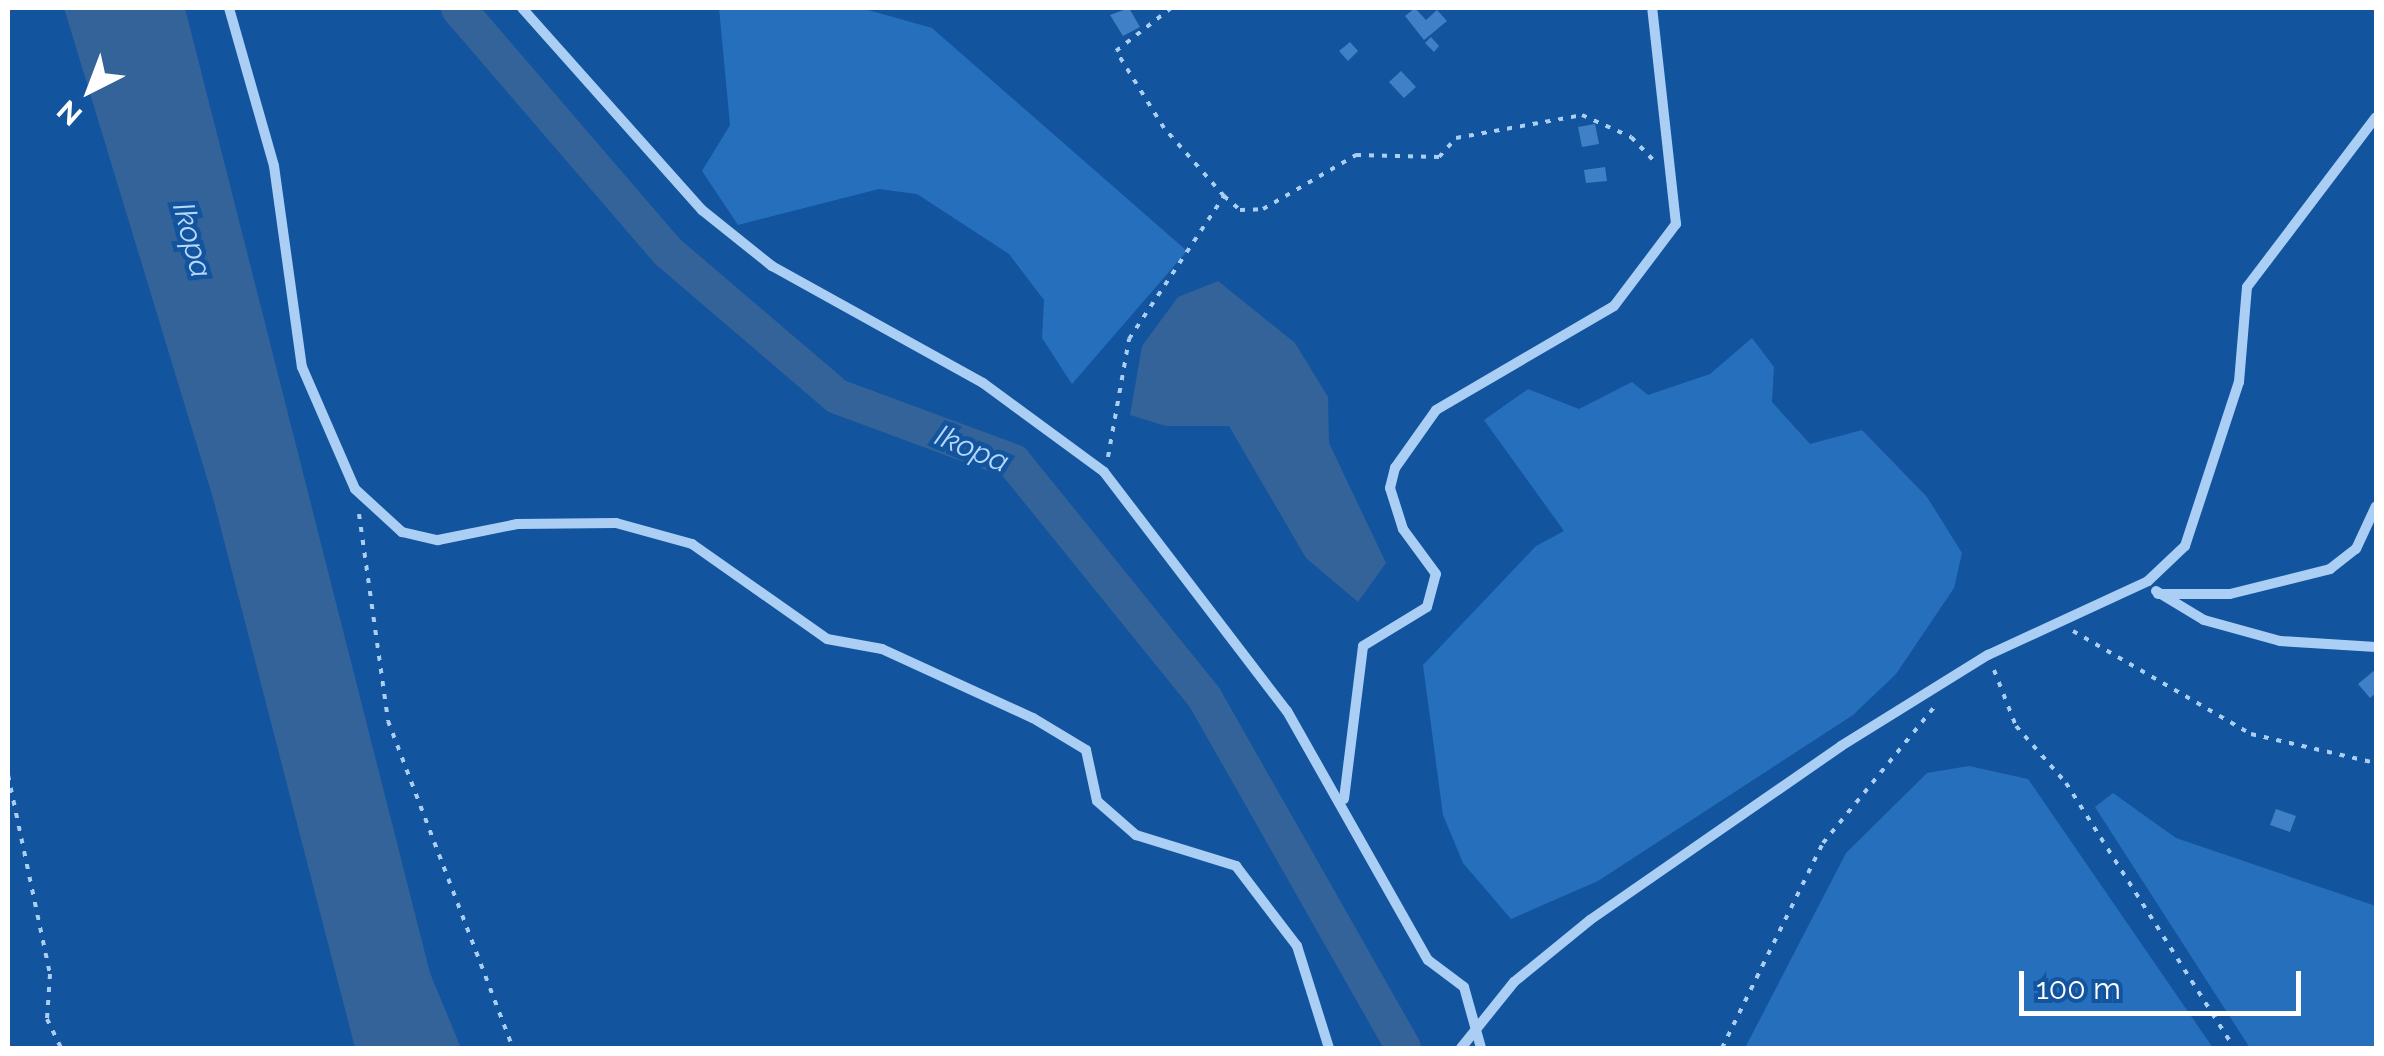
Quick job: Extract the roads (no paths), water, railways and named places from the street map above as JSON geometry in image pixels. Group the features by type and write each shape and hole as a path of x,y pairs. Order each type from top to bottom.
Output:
{"street":[{"path":"229,8 274,166 302,367 355,490 402,532 438,540 516,524 616,523 692,544 827,639 882,649 1033,718 1086,750 1097,802 1136,835 1236,866 1297,946 1329,1048"},
{"path":"522,8 702,210 772,266 983,383 1104,472 1344,800 1428,960 1464,987 1471,1025 1481,1048"},
{"path":"1344,800 1363,646 1418,615 1436,574 1403,529 1390,488 1395,468 1436,410 1614,306 1676,224 1667,176 1652,8"},
{"path":"1461,1048 1471,1025 1590,920 1988,656 2063,625 2148,582 2185,546 2239,382 2247,287 2376,117"},
{"path":"2158,594 2230,594 2330,569 2356,548 2376,506"},
{"path":"2148,582 2158,594 2204,620 2280,642 2376,647"}],"water":[{"path":"64,8 185,8 430,973 461,1048 355,1048 213,498"},
{"path":"1218,281 1295,343 1328,397 1329,443 1386,563 1358,602 1306,558 1229,426 1166,426 1130,415 1142,346 1178,297"}],"waterway":[{"name":"Ikopa","path":"458,8 667,251 837,396 1013,461 1204,697 1403,1048"}]}
